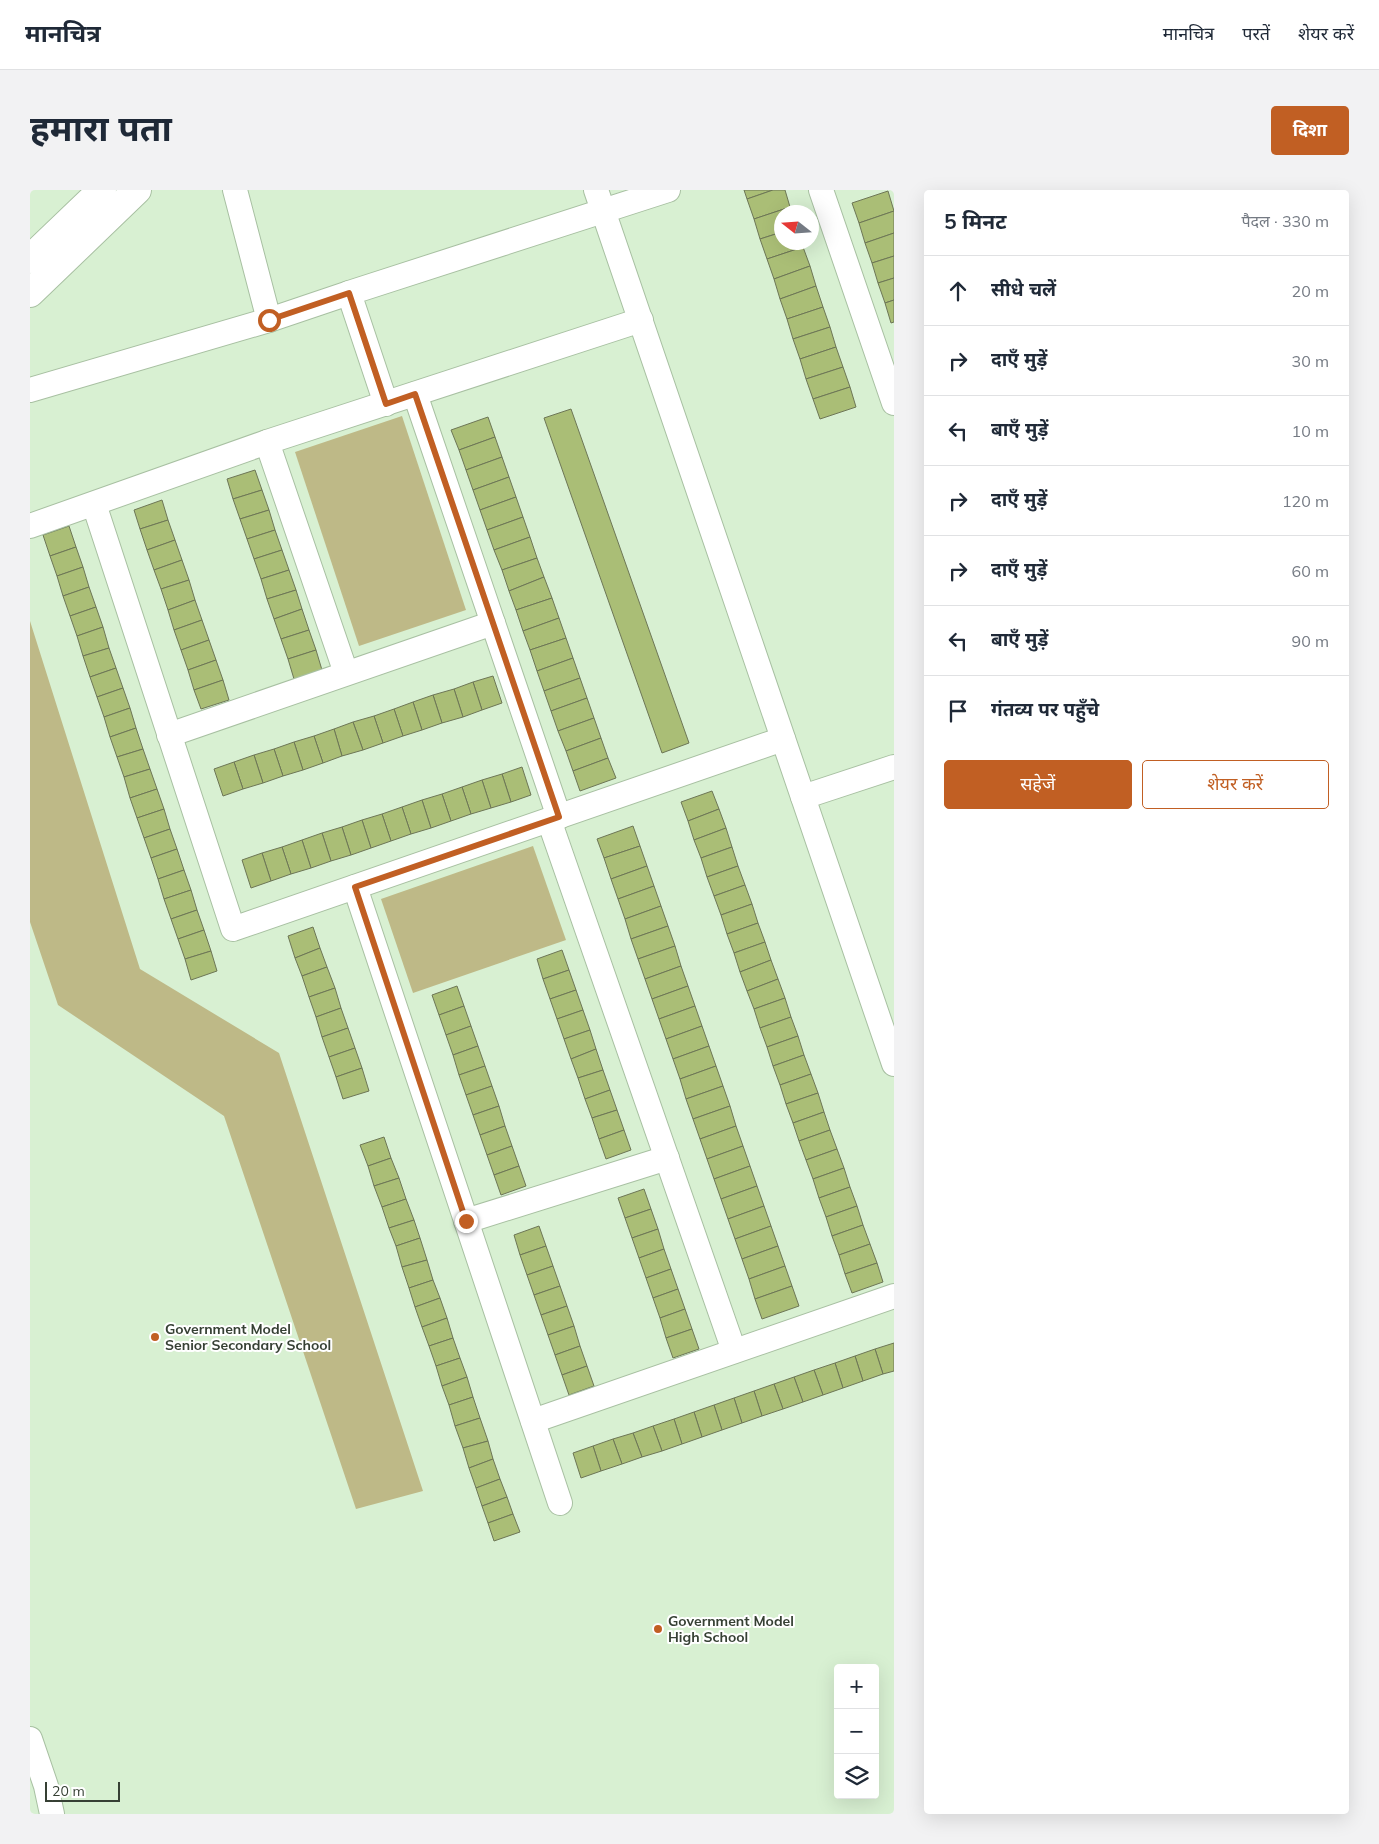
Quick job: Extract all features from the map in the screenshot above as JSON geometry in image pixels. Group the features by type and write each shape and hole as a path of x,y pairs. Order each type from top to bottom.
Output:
{"street":[{"path":"30,259 102,190"},
{"path":"30,293 137,190"},
{"path":"234,190 269,320"},
{"path":"30,390 269,320 349,293 600,201 668,190"},
{"path":"821,190 892,392"},
{"path":"600,201 894,1064"},
{"path":"349,293 386,404"},
{"path":"30,526 267,442 641,320"},
{"path":"415,394 493,623 554,818 667,1158 734,1351"},
{"path":"267,442 346,674"},
{"path":"94,504 233,929 783,739"},
{"path":"169,734 493,623"},
{"path":"803,797 894,767"},
{"path":"355,887 560,1503"},
{"path":"466,1221 667,1158"},
{"path":"533,1421 894,1296"},
{"path":"30,1739 46,1786 52,1814"}],"shaded area":[{"path":"402,416 466,610 359,646 295,452"},
{"path":"30,621 140,969 279,1053 423,1491 356,1509 224,1116 58,1005 30,922"},
{"path":"533,846 566,940 413,993 381,899"}],"building":[{"path":"744,190 773,190 747,199"},
{"path":"773,190 785,190 789,205 774,205 774,212 754,219 747,199"},
{"path":"888,191 894,211 859,223 852,203"},
{"path":"894,211 894,233 865,243 859,223"},
{"path":"774,212 774,235 760,239 754,219"},
{"path":"894,233 894,256 872,263 865,243"},
{"path":"774,235 774,250 794,250 767,259 760,239"},
{"path":"794,250 804,250 810,266 774,279 767,259"},
{"path":"894,256 894,278 878,283 872,263"},
{"path":"810,266 816,286 780,299 774,279"},
{"path":"894,278 894,300 885,303 878,283"},
{"path":"816,286 823,307 787,319 780,299"},
{"path":"894,300 894,322 891,323 885,303"},
{"path":"823,307 830,327 793,339 787,319"},
{"path":"830,327 836,347 800,359 793,339"},
{"path":"836,347 843,367 806,379 800,359"},
{"path":"843,367 850,387 813,399 806,379"},
{"path":"850,387 856,407 820,419 813,399"},
{"path":"571,409 689,743 662,753 544,418"},
{"path":"488,417 495,437 459,450 451,430"},
{"path":"495,437 502,457 466,470 459,450"},
{"path":"502,457 509,477 473,490 466,470"},
{"path":"255,470 262,490 233,499 227,479"},
{"path":"509,477 516,497 480,510 473,490"},
{"path":"262,490 269,510 240,519 233,499"},
{"path":"516,497 523,517 487,530 480,510"},
{"path":"162,500 168,520 140,529 134,510"},
{"path":"269,510 275,530 247,539 240,519"},
{"path":"523,517 530,537 494,550 487,530"},
{"path":"168,520 175,540 147,550 140,529"},
{"path":"69,526 76,547 50,556 43,535"},
{"path":"275,530 282,550 254,559 247,539"},
{"path":"530,537 537,558 502,570 494,550"},
{"path":"175,540 182,560 154,570 147,550"},
{"path":"76,547 83,567 57,576 50,556"},
{"path":"282,550 289,570 261,579 254,559"},
{"path":"537,558 544,577 509,591 502,570"},
{"path":"182,560 189,580 161,589 154,570"},
{"path":"83,567 89,587 63,596 57,576"},
{"path":"289,570 296,590 267,599 261,579"},
{"path":"544,577 552,598 516,610 509,591"},
{"path":"189,580 195,600 168,610 161,589"},
{"path":"89,587 96,607 70,616 63,596"},
{"path":"296,590 302,609 274,619 267,599"},
{"path":"552,598 559,618 523,631 516,610"},
{"path":"195,600 202,620 174,630 168,610"},
{"path":"96,607 103,627 77,636 70,616"},
{"path":"302,609 309,630 281,639 274,619"},
{"path":"559,618 566,638 530,650 523,631"},
{"path":"202,620 209,640 181,650 174,630"},
{"path":"103,627 109,648 83,656 77,636"},
{"path":"309,630 316,650 288,659 281,639"},
{"path":"566,638 573,658 537,671 530,650"},
{"path":"209,640 216,660 188,670 181,650"},
{"path":"109,648 116,668 90,677 83,656"},
{"path":"316,650 322,670 294,679 288,659"},
{"path":"573,658 580,678 544,691 537,671"},
{"path":"216,660 223,680 194,690 188,670"},
{"path":"116,668 123,688 97,697 90,677"},
{"path":"493,676 502,703 482,710 473,682"},
{"path":"580,678 587,698 551,711 544,691"},
{"path":"223,680 229,700 201,709 194,690"},
{"path":"473,682 482,710 463,717 454,689"},
{"path":"123,688 130,708 104,717 97,697"},
{"path":"454,689 463,717 442,723 433,695"},
{"path":"433,695 442,723 422,730 413,702"},
{"path":"587,698 594,718 558,731 551,711"},
{"path":"413,702 422,730 403,736 394,709"},
{"path":"130,708 136,728 110,737 104,717"},
{"path":"394,709 403,736 383,743 374,716"},
{"path":"374,716 383,743 363,750 353,722"},
{"path":"594,718 601,738 566,751 558,731"},
{"path":"353,722 363,750 342,756 334,729"},
{"path":"136,728 143,749 117,757 110,737"},
{"path":"334,729 342,756 323,763 314,736"},
{"path":"314,736 323,763 303,770 294,742"},
{"path":"601,738 608,758 573,771 566,751"},
{"path":"294,742 303,770 283,776 274,749"},
{"path":"143,749 150,769 124,777 117,757"},
{"path":"274,749 283,776 263,783 254,755"},
{"path":"254,755 263,783 243,789 234,762"},
{"path":"608,758 616,778 580,791 573,771"},
{"path":"234,762 243,789 223,796 214,769"},
{"path":"522,767 531,795 511,802 502,774"},
{"path":"150,769 157,789 130,798 124,777"},
{"path":"502,774 511,802 491,808 482,780"},
{"path":"482,780 491,808 471,814 462,787"},
{"path":"462,787 471,814 451,821 442,794"},
{"path":"157,789 164,809 137,818 130,798"},
{"path":"712,791 719,809 688,821 681,802"},
{"path":"442,794 451,821 431,828 422,800"},
{"path":"422,800 431,828 411,834 402,807"},
{"path":"402,807 411,834 391,841 382,814"},
{"path":"164,809 170,829 144,838 137,818"},
{"path":"719,809 726,828 694,840 688,821"},
{"path":"382,814 391,841 371,848 362,820"},
{"path":"362,820 371,848 351,855 342,827"},
{"path":"633,826 640,846 604,858 597,839"},
{"path":"342,827 351,855 331,861 322,833"},
{"path":"726,828 732,847 701,858 694,840"},
{"path":"170,829 177,849 151,858 144,838"},
{"path":"322,833 331,861 311,868 302,840"},
{"path":"302,840 311,868 291,874 282,847"},
{"path":"640,846 647,866 611,879 604,858"},
{"path":"282,847 291,874 271,881 262,853"},
{"path":"732,847 738,866 707,877 701,858"},
{"path":"177,849 184,870 158,879 151,858"},
{"path":"262,853 271,881 251,888 242,860"},
{"path":"647,866 654,886 618,899 611,879"},
{"path":"738,866 745,885 714,896 707,877"},
{"path":"184,870 191,890 164,899 158,879"},
{"path":"745,885 752,904 721,915 714,896"},
{"path":"654,886 661,906 625,919 618,899"},
{"path":"191,890 197,910 171,919 164,899"},
{"path":"752,904 758,923 727,934 721,915"},
{"path":"661,906 668,926 631,939 625,919"},
{"path":"197,910 204,930 178,939 171,919"},
{"path":"758,923 765,942 734,953 727,934"},
{"path":"668,926 675,946 638,959 631,939"},
{"path":"313,927 320,948 295,958 288,936"},
{"path":"204,930 211,951 185,959 178,939"},
{"path":"765,942 771,960 740,972 734,953"},
{"path":"675,946 681,966 645,979 638,959"},
{"path":"320,948 327,967 302,976 295,958"},
{"path":"562,950 569,970 543,979 537,959"},
{"path":"211,951 217,971 191,980 185,959"},
{"path":"771,960 778,979 747,991 740,972"},
{"path":"681,966 688,986 652,999 645,979"},
{"path":"327,967 335,988 309,997 302,976"},
{"path":"569,970 576,990 550,999 543,979"},
{"path":"778,979 785,998 754,1009 747,991"},
{"path":"457,986 464,1006 439,1015 432,995"},
{"path":"688,986 695,1006 659,1019 652,999"},
{"path":"335,988 341,1008 316,1017 309,997"},
{"path":"576,990 583,1010 557,1019 550,999"},
{"path":"785,998 791,1017 760,1028 754,1009"},
{"path":"464,1006 471,1026 446,1035 439,1015"},
{"path":"695,1006 702,1026 666,1039 659,1019"},
{"path":"341,1008 348,1028 322,1037 316,1017"},
{"path":"583,1010 590,1030 564,1039 557,1019"},
{"path":"791,1017 798,1036 767,1047 760,1028"},
{"path":"471,1026 478,1046 453,1055 446,1035"},
{"path":"702,1026 709,1046 673,1059 666,1039"},
{"path":"348,1028 355,1048 329,1057 322,1037"},
{"path":"590,1030 596,1049 571,1059 564,1039"},
{"path":"798,1036 804,1055 773,1066 767,1047"},
{"path":"478,1046 485,1066 459,1075 453,1055"},
{"path":"709,1046 716,1066 680,1079 673,1059"},
{"path":"355,1048 362,1068 336,1077 329,1057"},
{"path":"596,1049 603,1070 578,1078 571,1059"},
{"path":"804,1055 811,1074 780,1085 773,1066"},
{"path":"485,1066 492,1086 466,1095 459,1075"},
{"path":"716,1066 723,1086 686,1099 680,1079"},
{"path":"362,1068 369,1091 343,1099 336,1077"},
{"path":"603,1070 610,1090 585,1099 578,1078"},
{"path":"811,1074 818,1093 786,1104 780,1085"},
{"path":"492,1086 499,1106 473,1115 466,1095"},
{"path":"723,1086 730,1106 693,1119 686,1099"},
{"path":"610,1090 617,1110 592,1118 585,1099"},
{"path":"818,1093 824,1112 793,1123 786,1104"},
{"path":"499,1106 505,1126 480,1135 473,1115"},
{"path":"730,1106 736,1126 700,1139 693,1119"},
{"path":"617,1110 624,1130 599,1139 592,1118"},
{"path":"824,1112 830,1130 799,1141 793,1123"},
{"path":"505,1126 512,1146 487,1155 480,1135"},
{"path":"736,1126 743,1146 707,1159 700,1139"},
{"path":"624,1130 631,1150 606,1159 599,1139"},
{"path":"830,1130 837,1149 806,1160 799,1141"},
{"path":"384,1137 391,1158 368,1166 360,1145"},
{"path":"512,1146 519,1166 494,1175 487,1155"},
{"path":"743,1146 750,1166 714,1179 707,1159"},
{"path":"837,1149 844,1168 813,1179 806,1160"},
{"path":"391,1158 399,1178 374,1186 368,1166"},
{"path":"519,1166 526,1186 501,1195 494,1175"},
{"path":"750,1166 757,1186 721,1199 714,1179"},
{"path":"844,1168 850,1187 819,1198 813,1179"},
{"path":"399,1178 406,1199 382,1207 374,1186"},
{"path":"757,1186 764,1206 728,1219 721,1199"},
{"path":"850,1187 857,1206 826,1217 819,1198"},
{"path":"644,1189 651,1209 625,1218 618,1198"},
{"path":"406,1199 414,1220 389,1228 382,1207"},
{"path":"764,1206 771,1226 735,1239 728,1219"},
{"path":"857,1206 863,1225 832,1236 826,1217"},
{"path":"651,1209 658,1229 632,1238 625,1218"},
{"path":"414,1220 420,1238 396,1246 389,1228"},
{"path":"863,1225 870,1244 839,1255 832,1236"},
{"path":"539,1226 546,1246 520,1255 514,1235"},
{"path":"771,1226 778,1246 742,1259 735,1239"},
{"path":"658,1229 664,1249 639,1258 632,1238"},
{"path":"420,1238 427,1260 402,1267 396,1246"},
{"path":"870,1244 877,1263 845,1274 839,1255"},
{"path":"546,1246 553,1266 527,1275 520,1255"},
{"path":"778,1246 785,1266 749,1279 742,1259"},
{"path":"664,1249 671,1269 646,1278 639,1258"},
{"path":"427,1260 433,1280 409,1288 402,1267"},
{"path":"877,1263 883,1282 852,1293 845,1274"},
{"path":"553,1266 560,1286 534,1295 527,1275"},
{"path":"785,1266 792,1286 755,1299 749,1279"},
{"path":"671,1269 678,1289 653,1298 646,1278"},
{"path":"433,1280 440,1298 415,1307 409,1288"},
{"path":"560,1286 567,1306 541,1315 534,1295"},
{"path":"792,1286 799,1306 762,1319 755,1299"},
{"path":"678,1289 685,1309 660,1318 653,1298"},
{"path":"440,1298 447,1318 422,1327 415,1307"},
{"path":"567,1306 574,1326 548,1335 541,1315"},
{"path":"685,1309 692,1329 666,1338 660,1318"},
{"path":"447,1318 453,1338 429,1346 422,1327"},
{"path":"574,1326 580,1346 555,1355 548,1335"},
{"path":"692,1329 699,1349 673,1358 666,1338"},
{"path":"453,1338 460,1358 436,1366 429,1346"},
{"path":"894,1343 894,1371 883,1374 875,1349"},
{"path":"580,1346 587,1366 562,1375 555,1355"},
{"path":"875,1349 883,1374 863,1381 855,1356"},
{"path":"855,1356 863,1381 843,1388 835,1363"},
{"path":"460,1358 467,1377 442,1386 436,1366"},
{"path":"835,1363 843,1388 823,1395 814,1370"},
{"path":"587,1366 594,1386 569,1395 562,1375"},
{"path":"814,1370 823,1395 803,1402 794,1377"},
{"path":"467,1377 473,1397 449,1405 442,1386"},
{"path":"794,1377 803,1402 783,1409 774,1384"},
{"path":"774,1384 783,1409 762,1416 754,1391"},
{"path":"754,1391 762,1416 742,1423 734,1398"},
{"path":"473,1397 480,1418 455,1426 449,1405"},
{"path":"734,1398 742,1423 722,1430 714,1405"},
{"path":"714,1405 722,1430 702,1437 694,1412"},
{"path":"694,1412 702,1437 682,1444 674,1419"},
{"path":"480,1418 488,1441 463,1448 455,1426"},
{"path":"674,1419 682,1444 662,1451 653,1426"},
{"path":"653,1426 662,1451 642,1457 633,1433"},
{"path":"633,1433 642,1457 622,1464 613,1439"},
{"path":"613,1439 622,1464 601,1471 593,1446"},
{"path":"488,1441 493,1459 469,1468 463,1448"},
{"path":"593,1446 601,1471 581,1478 573,1453"},
{"path":"493,1459 500,1479 476,1488 469,1468"},
{"path":"500,1479 507,1497 482,1506 476,1488"},
{"path":"507,1497 513,1514 488,1523 482,1506"},
{"path":"513,1514 520,1532 494,1541 488,1523"}],"place":[{"name":"Government Model Senior Secondary School","path":"155,1337"},
{"name":"Government Model High School","path":"658,1629"}],"route":[{"path":"269,320 349,293 386,404 415,394 559,817 355,887 466,1221"}]}
